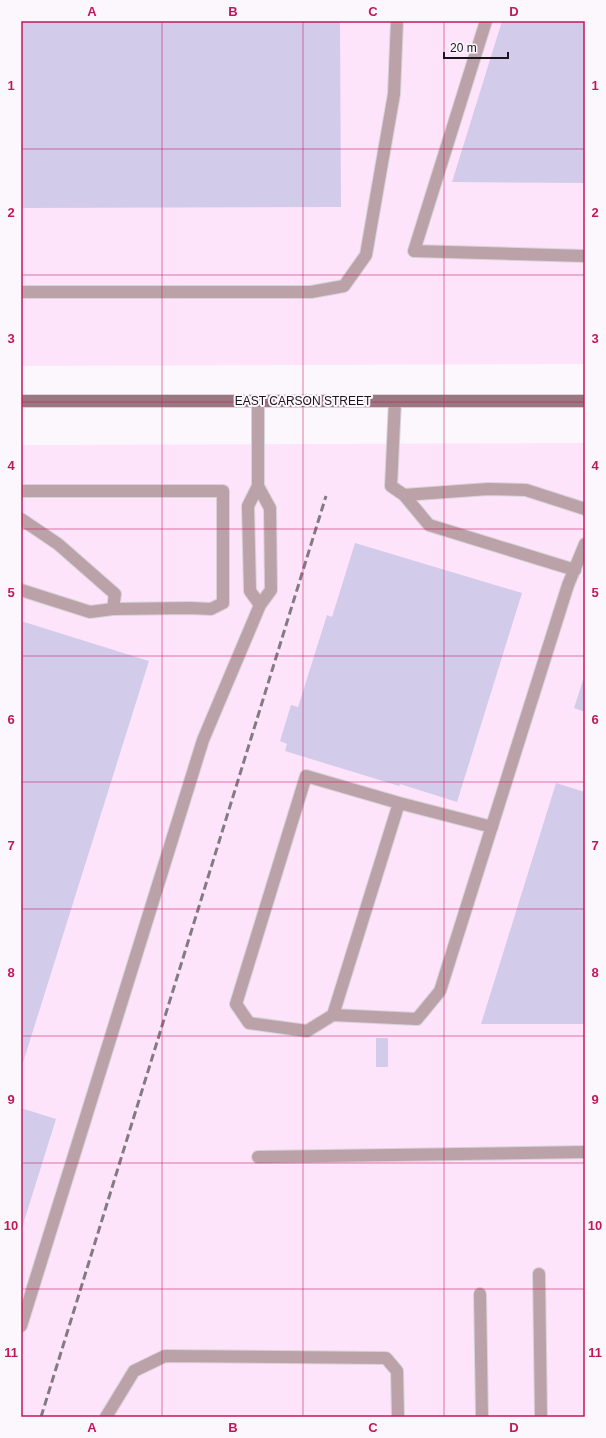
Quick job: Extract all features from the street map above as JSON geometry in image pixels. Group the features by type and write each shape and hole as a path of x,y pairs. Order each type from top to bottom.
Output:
{"main road":[{"name":"EAST CARSON STREET","path":"21,401 585,401"}],"lane":[{"path":"21,292 311,292 344,286 366,255 394,94 397,21"},
{"path":"486,21 414,251 585,256"},
{"path":"258,401 258,486 248,506 250,591 260,605"},
{"path":"395,401 391,486 404,495 429,525 575,570"},
{"path":"21,1326 203,740 260,605 271,590 270,508 258,486"},
{"path":"404,495 488,489 526,490 585,509"},
{"path":"21,491 224,491 224,603 211,609 113,609 90,612 21,590"},
{"path":"21,519 58,544 115,594 113,609"},
{"path":"492,827 399,803 306,776 236,1004 248,1023 307,1031 333,1015 417,1019 440,992 575,570 585,544"},
{"path":"333,1015 399,803"},
{"path":"258,1157 585,1152"},
{"path":"540,1274 541,1417"},
{"path":"480,1294 482,1417"},
{"path":"106,1417 134,1371 164,1356 281,1356 386,1358 397,1371 398,1417"}],"shaded area":[{"path":"21,21 585,21 585,364 21,366"},
{"path":"585,443 585,1417 21,1417 21,445"}],"building":[{"path":"21,21 340,21 341,207 21,208"},
{"path":"502,21 585,21 585,183 452,182"},
{"path":"355,543 522,593 457,802 285,751 287,744 280,741 291,705 298,707 327,615 332,617"},
{"path":"21,621 149,661 21,1069"},
{"path":"585,674 585,712 574,708"},
{"path":"556,783 585,792 585,1024 481,1024"},
{"path":"376,1038 388,1038 388,1067 376,1067"},
{"path":"21,1108 56,1119 21,1231"}],"railway":[{"path":"41,1417 326,496"}]}
